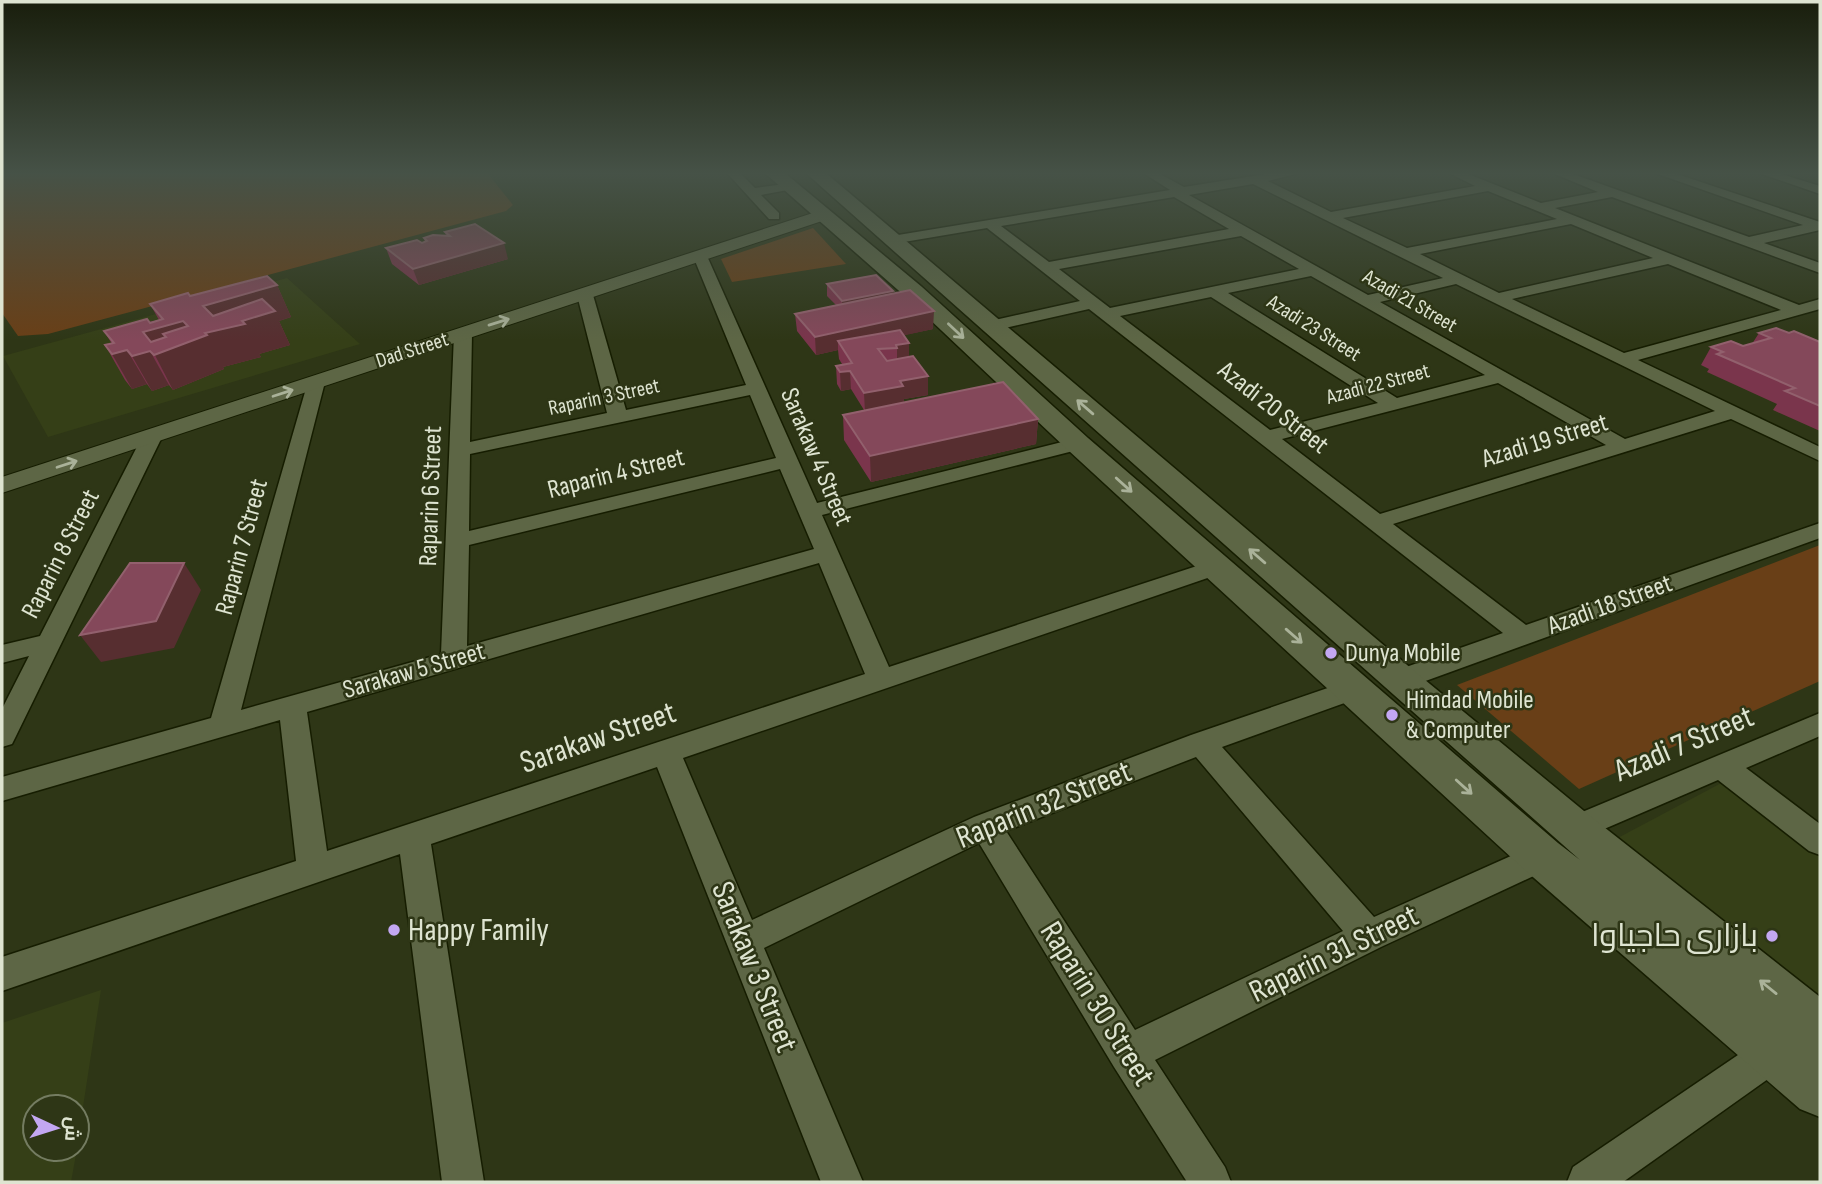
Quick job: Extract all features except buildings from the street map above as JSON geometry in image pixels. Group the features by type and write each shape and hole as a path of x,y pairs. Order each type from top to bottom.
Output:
{"main road":[{"path":"841,229 929,290 992,326 1574,829 1820,1030"},
{"path":"868,229 892,240 929,290 1078,444 1542,857 1820,1089"}],"street":[{"name":"Dad Street","path":"2,464 375,353 701,229"},
{"name":"Dad Street","path":"2,485 316,382 375,353 463,334 700,256 740,229"},
{"path":"892,240 958,229"},
{"name":"Azadi 20 Street","path":"997,229 1523,636"},
{"name":"Azadi 21 Street","path":"1239,229 1623,446"},
{"path":"1356,229 1820,455"},
{"path":"1405,253 1526,229"},
{"path":"1596,229 1797,310"},
{"path":"1713,229 1820,268"},
{"path":"1748,242 1805,229"},
{"path":"1047,267 1242,231"},
{"name":"Sarakaw 4 Street","path":"700,256 881,680"},
{"path":"1496,298 1668,259"},
{"path":"992,326 1213,291 1311,271"},
{"path":"1363,301 1457,279"},
{"name":"Azadi 23 Street","path":"1213,291 1392,403"},
{"path":"584,295 618,417"},
{"path":"1620,359 1820,304"},
{"name":"Raparin 6 Street","path":"454,660 463,334"},
{"name":"Azadi 22 Street","path":"1268,437 1500,377"},
{"name":"Raparin 7 Street","path":"223,726 316,382"},
{"name":"Raparin 3 Street","path":"460,450 757,388"},
{"name":"Azadi 19 Street","path":"1377,522 1730,413"},
{"name":"Raparin 8 Street","path":"2,736 153,435"},
{"path":"809,512 1078,444"},
{"name":"Raparin 4 Street","path":"458,541 788,461"},
{"name":"Azadi 18 Street","path":"1399,680 1820,530"},
{"name":"Sarakaw 5 Street","path":"2,789 827,553"},
{"name":"Sarakaw Street","path":"2,974 1217,568"},
{"path":"2,654 50,642"},
{"name":"Raparin 32 Street","path":"743,941 985,826 1201,743 1354,689"},
{"path":"292,706 313,869"},
{"name":"Azadi 7 Street","path":"1574,829 1820,724"},
{"path":"1201,743 1369,936"},
{"name":"Sarakaw 3 Street","path":"666,752 842,1182"},
{"path":"1721,766 1820,842"},
{"name":"Raparin 30 Street","path":"985,826 1210,1182"},
{"path":"414,837 463,1182"},
{"name":"Raparin 31 Street","path":"1127,1054 1369,936 1542,857"},
{"path":"1588,1182 1776,1051"}],"shaded area":[{"path":"2,229 438,229 48,334 18,336 2,313"},
{"path":"814,229 846,264 732,282 721,259"},
{"path":"287,278 360,344 48,437 3,356"},
{"path":"1820,545 1820,681 1579,789 1457,685"},
{"name":"بازاری حاجیاوا","path":"1727,780 1820,851 1820,1020 1614,840"},
{"path":"101,990 85,1093 21,1093 21,1163 74,1163 71,1182 2,1182 2,1023"}],"place":[{"name":"Dunya Mobile","path":"1331,653"},
{"name":"Himdad Mobile & Computer","path":"1392,715"},
{"name":"Happy Family","path":"394,930"},
{"name":"بازاری حاجیاوا","path":"1772,936"}]}
